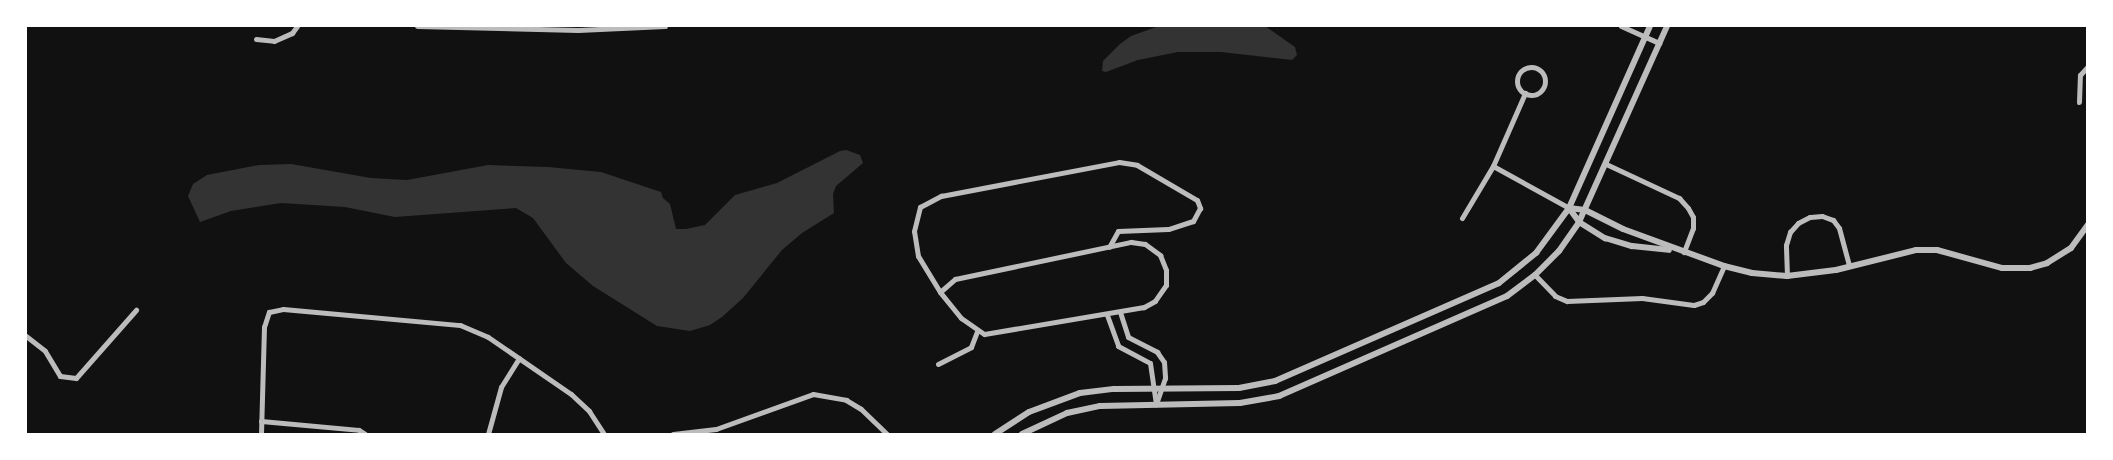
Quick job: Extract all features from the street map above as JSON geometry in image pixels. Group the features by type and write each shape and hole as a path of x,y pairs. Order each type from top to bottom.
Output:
{"street":[{"path":"256,39 274,41 292,33 297,26"},
{"path":"417,26 578,30 665,26"},
{"path":"1621,26 1659,43"},
{"path":"994,435 1029,412 1062,398 1106,390 1239,388 1275,381 1478,294 1504,279 1536,253 1569,208 1650,26"},
{"path":"1022,435 1051,420 1083,409 1115,405 1252,402 1294,391 1496,303 1535,275 1559,251 1579,222 1667,26"},
{"path":"2079,102 2080,75 2088,66"},
{"path":"1535,67 1542,73 1544,83 1539,92 1525,93 1518,87 1517,77 1522,69 1535,67"},
{"path":"1462,218 1493,166 1525,93"},
{"path":"940,292 955,279 1109,247 1131,242 1145,244 1160,255 1166,270 1166,285 1155,301 1144,307 984,334 976,331 960,318 940,292 918,256 914,231 920,207 941,196 1119,162 1137,165 1197,200 1200,208 1193,221 1168,229 1118,231 1109,247"},
{"path":"1606,164 1679,198 1688,208 1693,217 1693,228 1684,252"},
{"path":"1493,166 1569,208 1586,210 1623,229 1724,266 1752,273 1787,276 1820,273 1926,249 2002,268 2030,268 2047,263 2071,248 2088,225"},
{"path":"1569,208 1579,222 1617,243 1684,252"},
{"path":"1787,276 1786,245 1790,232 1798,223 1822,216 1833,219 1839,228 1849,266"},
{"path":"1535,275 1555,296 1567,301 1642,298 1694,305 1703,302 1712,293 1724,266"},
{"path":"26,336 45,351 60,376 76,378 136,309"},
{"path":"261,435 264,327 269,312 283,309 460,326 488,337 571,394 589,411 604,435"},
{"path":"1120,312 1128,337 1161,356 1166,369 1156,404"},
{"path":"1107,315 1118,346 1150,363 1156,404"},
{"path":"938,364 971,347 976,331"},
{"path":"488,435 501,387 519,358"},
{"path":"673,435 717,432 813,394 831,395 846,400 861,409 887,435"},
{"path":"261,421 360,430 365,435"}],"shaded area":[{"path":"1159,26 1265,26 1295,47 1297,55 1292,60 1221,52 1178,52 1138,60 1106,72 1102,71 1103,61 1120,44 1131,36"},
{"path":"846,150 860,155 863,163 836,186 833,194 834,213 802,233 782,250 743,298 722,317 710,325 690,331 657,326 593,286 566,263 533,218 516,208 395,217 345,207 281,203 231,211 200,222 188,196 193,184 207,175 259,165 291,164 371,178 407,180 488,165 548,167 601,172 661,192 663,198 670,204 676,229 686,229 705,225 735,195 777,183"}]}
